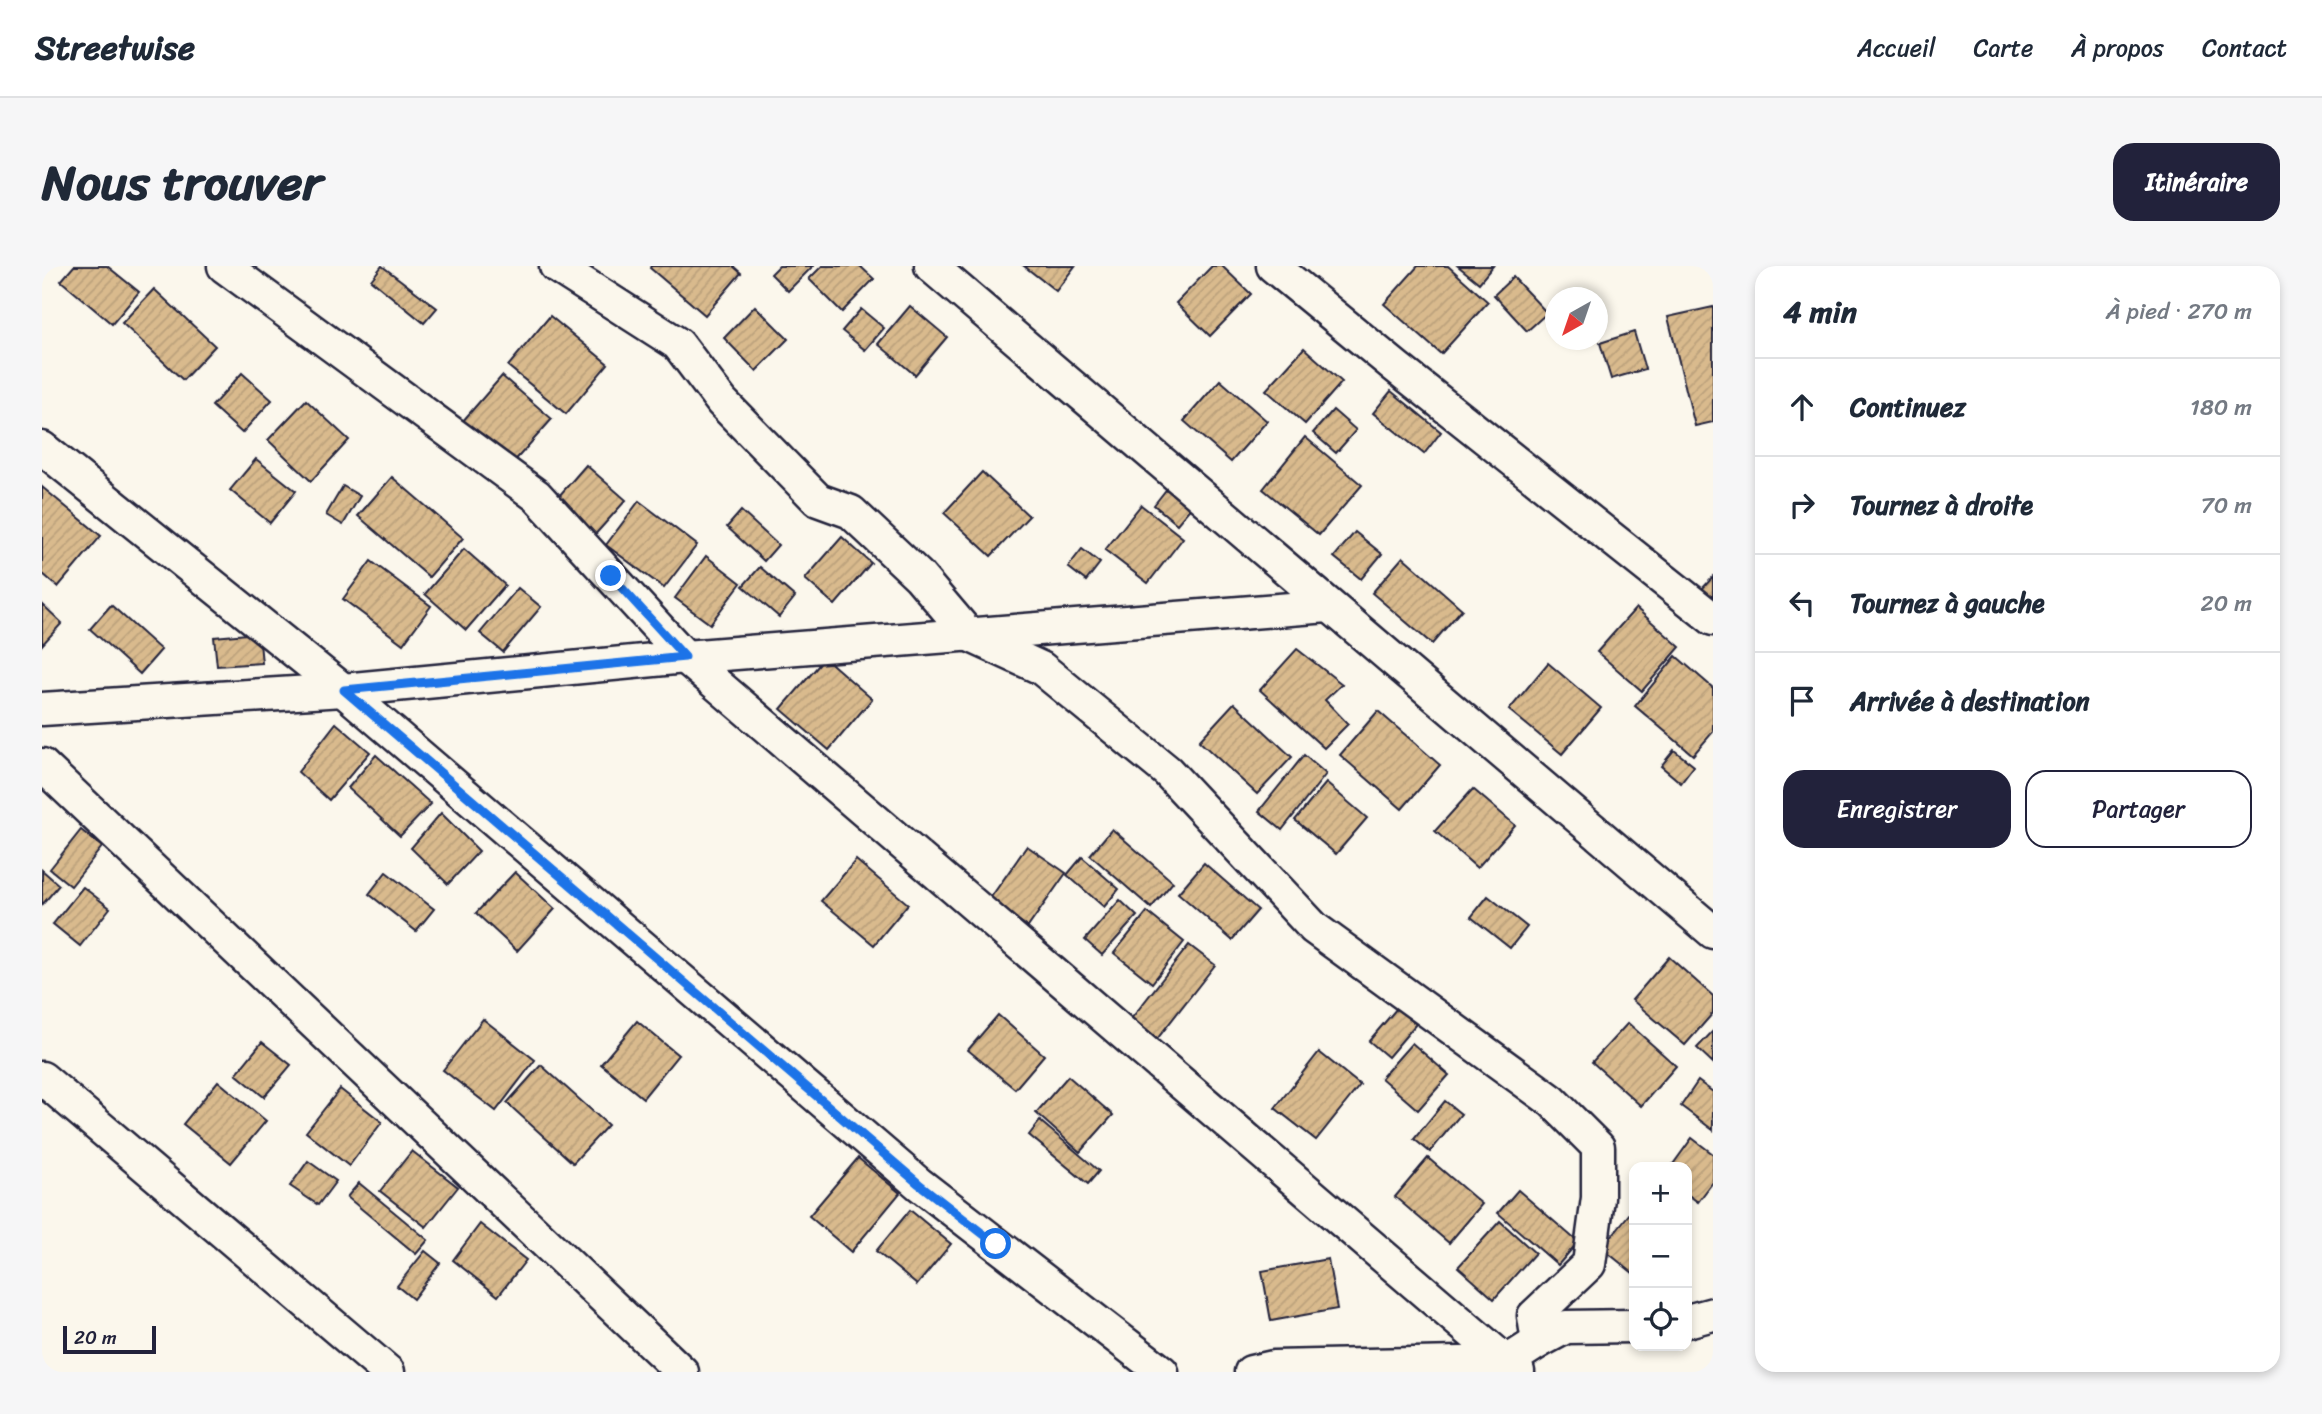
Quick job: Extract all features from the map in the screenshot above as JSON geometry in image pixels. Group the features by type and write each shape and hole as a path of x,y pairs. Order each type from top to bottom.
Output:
{"street":[{"path":"224,266 537,496 685,657 1512,1367"},
{"path":"556,266 678,344 722,402 818,500 851,512 919,576 969,635 1041,668 1167,771 1314,928 1552,1101 1598,1147 1598,1198 1589,1264 1534,1316 1538,1342"},
{"path":"931,266 1713,932"},
{"path":"1273,266 1396,368 1713,619"},
{"path":"42,449 344,690 919,1184 1162,1372"},
{"path":"42,709 344,690 685,657 1328,606"},
{"path":"42,765 682,1372"},
{"path":"42,1078 388,1372"},
{"path":"1692,1320 1713,1314"},
{"path":"1251,1372 1273,1367 1512,1367 1538,1342 1566,1327 1629,1326"}],"building":[{"path":"74,266 107,266 139,292 112,324 61,281"},
{"path":"382,266 437,308 424,323 371,280"},
{"path":"733,266 741,273 705,315 650,268"},
{"path":"779,266 813,266 788,291 771,274"},
{"path":"822,266 860,266 874,279 842,312 809,279"},
{"path":"1024,266 1075,266 1056,291"},
{"path":"1212,266 1222,266 1251,294 1210,336 1176,303"},
{"path":"1418,266 1448,266 1488,302 1441,354 1384,304"},
{"path":"1458,266 1493,266 1479,283"},
{"path":"1513,277 1545,311 1545,315 1527,331 1494,295"},
{"path":"154,289 215,346 183,380 122,323"},
{"path":"755,306 788,339 756,371 724,338"},
{"path":"910,306 947,337 915,375 878,344"},
{"path":"1713,307 1713,422 1695,426 1668,317"},
{"path":"861,309 884,328 865,350 842,331"},
{"path":"550,316 608,364 566,414 508,366"},
{"path":"1634,332 1645,369 1611,379 1602,350 1608,350 1608,340"},
{"path":"1304,348 1342,382 1305,424 1266,390"},
{"path":"242,373 272,400 242,433 212,406"},
{"path":"502,376 552,419 511,465 462,422"},
{"path":"1220,380 1267,421 1231,462 1184,421"},
{"path":"1391,391 1441,432 1424,454 1373,413"},
{"path":"306,400 349,440 311,481 268,440"},
{"path":"1333,410 1356,430 1336,453 1313,433"},
{"path":"1305,437 1362,485 1319,535 1263,489"},
{"path":"256,459 296,491 270,523 230,490"},
{"path":"586,465 626,500 592,538 552,504"},
{"path":"982,472 1029,516 991,556 944,513"},
{"path":"392,477 463,538 429,577 358,516"},
{"path":"343,486 360,496 343,525 326,515"},
{"path":"1169,486 1193,505 1177,524 1154,505"},
{"path":"42,487 101,536 58,587 42,573"},
{"path":"639,501 697,545 664,588 606,545"},
{"path":"1141,505 1183,538 1148,583 1105,550"},
{"path":"741,511 778,545 764,561 727,527"},
{"path":"1355,532 1382,554 1361,579 1334,557"},
{"path":"842,537 871,563 835,605 805,579"},
{"path":"464,549 505,585 466,630 425,594"},
{"path":"1082,549 1100,563 1086,581 1068,567"},
{"path":"706,556 741,583 710,624 675,598"},
{"path":"1403,557 1462,609 1432,644 1372,593"},
{"path":"371,561 431,606 403,644 343,599"},
{"path":"760,567 795,597 779,617 743,586"},
{"path":"1713,577 1713,601 1701,590"},
{"path":"518,588 541,607 503,652 480,633"},
{"path":"42,604 62,623 42,645"},
{"path":"111,605 161,650 140,674 90,629"},
{"path":"1636,608 1680,647 1642,691 1597,652"},
{"path":"259,633 262,663 217,666 214,637"},
{"path":"1297,649 1342,684 1325,700 1348,724 1324,748 1260,690"},
{"path":"1676,656 1713,688 1713,732 1693,755 1635,706"},
{"path":"825,658 872,699 829,750 781,709"},
{"path":"1548,663 1601,708 1562,754 1509,710"},
{"path":"1234,703 1292,757 1257,794 1199,741"},
{"path":"1378,711 1440,765 1402,809 1340,755"},
{"path":"336,723 370,752 329,800 298,772"},
{"path":"1674,750 1694,766 1681,783 1661,766"},
{"path":"376,755 431,804 400,836 348,788"},
{"path":"1304,755 1326,774 1282,830 1259,811"},
{"path":"1326,783 1367,818 1336,854 1295,820"},
{"path":"1473,789 1515,825 1477,868 1435,831"},
{"path":"441,813 479,851 448,884 411,848"},
{"path":"1112,829 1173,882 1151,908 1090,855"},
{"path":"81,830 102,847 71,886 50,869"},
{"path":"1027,846 1066,873 1028,927 989,900"},
{"path":"1082,857 1119,889 1104,907 1067,875"},
{"path":"856,860 908,904 874,945 821,901"},
{"path":"1204,863 1258,910 1232,940 1178,893"},
{"path":"42,870 59,885 42,905"},
{"path":"386,872 434,909 416,931 369,894"},
{"path":"515,872 555,909 517,951 476,913"},
{"path":"83,887 110,908 80,946 53,924"},
{"path":"1488,896 1527,927 1510,948 1471,917"},
{"path":"1120,900 1137,916 1102,955 1085,940"},
{"path":"1147,912 1184,942 1152,983 1114,953"},
{"path":"1189,945 1215,965 1157,1039 1131,1019"},
{"path":"1669,957 1713,996 1713,1013 1685,1045 1632,1000"},
{"path":"1397,1008 1416,1024 1388,1057 1369,1041"},
{"path":"998,1015 1044,1055 1015,1089 968,1050"},
{"path":"483,1019 535,1060 496,1111 443,1070"},
{"path":"637,1021 678,1055 643,1098 601,1064"},
{"path":"1628,1023 1676,1066 1641,1106 1592,1062"},
{"path":"1713,1031 1713,1063 1697,1048"},
{"path":"262,1042 291,1065 264,1097 236,1074"},
{"path":"1412,1043 1449,1075 1418,1110 1381,1078"},
{"path":"1319,1052 1360,1085 1316,1140 1275,1108"},
{"path":"541,1065 608,1125 573,1163 507,1103"},
{"path":"1068,1076 1113,1115 1080,1152 1036,1113"},
{"path":"218,1081 266,1121 231,1163 183,1124"},
{"path":"1698,1081 1713,1092 1713,1130 1681,1106"},
{"path":"340,1089 382,1122 349,1166 306,1132"},
{"path":"1445,1101 1461,1114 1430,1152 1414,1139"},
{"path":"1040,1121 1099,1171 1088,1184 1029,1135"},
{"path":"1692,1138 1713,1154 1713,1182 1698,1202 1692,1198 1692,1162 1675,1162"},
{"path":"412,1151 458,1187 426,1227 380,1191"},
{"path":"858,1158 900,1193 851,1252 809,1216"},
{"path":"1428,1158 1482,1204 1449,1243 1395,1197"},
{"path":"308,1161 336,1181 318,1205 290,1186"},
{"path":"359,1183 428,1240 416,1254 347,1197"},
{"path":"1518,1190 1578,1242 1558,1265 1498,1213"},
{"path":"910,1210 951,1244 917,1285 876,1251"},
{"path":"1629,1214 1629,1270 1602,1248"},
{"path":"1500,1221 1535,1253 1494,1299 1458,1267"},
{"path":"480,1224 526,1260 498,1296 453,1260"},
{"path":"425,1251 440,1263 413,1299 397,1286"},
{"path":"1328,1259 1337,1309 1271,1321 1262,1271"}],"route":[{"path":"611,576 685,657 344,690 919,1184 996,1244"}]}
